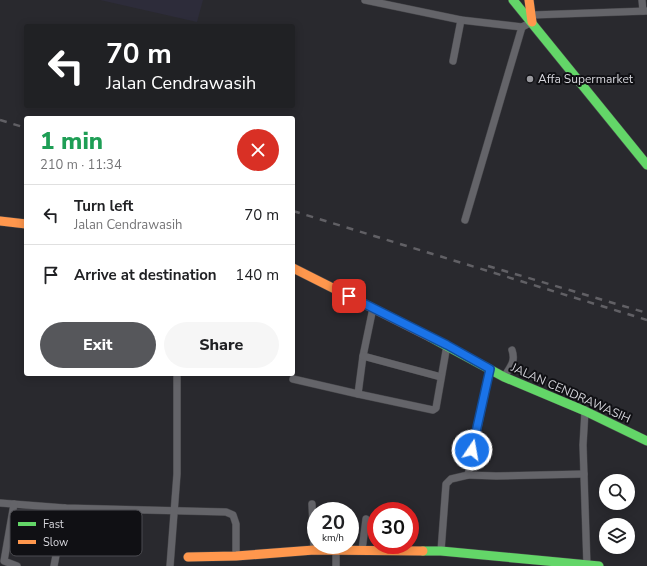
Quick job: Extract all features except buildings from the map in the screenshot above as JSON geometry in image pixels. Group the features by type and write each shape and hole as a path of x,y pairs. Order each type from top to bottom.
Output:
{"main road":[{"path":"528,22 529,0"},
{"path":"515,1 528,22 565,64 647,165"},
{"path":"0,221 24,224"},
{"name":"JALAN CENDRAWASIH","path":"295,269 447,345 504,377 585,411 647,441"},
{"path":"359,550 441,551 598,566"},
{"path":"188,557 236,556 307,551"}],"street":[{"path":"365,0 461,20 528,22 645,11 642,0"},
{"path":"453,61 461,20"},
{"path":"465,220 528,22"},
{"path":"358,394 363,356 373,308"},
{"path":"293,379 433,410 436,408 447,345"},
{"path":"504,377 514,361 512,350"},
{"path":"363,356 441,377"},
{"path":"468,475 490,369"},
{"path":"170,566 175,510 178,432 177,377"},
{"path":"585,411 584,474 587,566"},
{"path":"441,551 446,484 451,479 468,475 496,476 584,474"},
{"path":"0,503 65,508 226,512 233,515 236,524 236,556"},
{"path":"13,510 14,504"},
{"path":"362,550 366,519"},
{"path":"10,527 4,561 17,566"},
{"path":"336,554 336,566"},
{"path":"54,566 56,556"}],"shaded area":[{"path":"100,0 203,0 197,22"}],"railway":[{"path":"0,120 24,127"},
{"path":"295,212 647,320"},
{"path":"488,266 647,313"}],"traffic: fast":[{"path":"513,0 647,165"},
{"path":"430,337 504,377 585,411 647,441"},
{"path":"423,551 441,551 599,566"}],"traffic: slow":[{"path":"529,0 532,22"},
{"path":"0,221 24,224"},
{"path":"295,269 430,337"},
{"path":"188,557 236,556 314,550 423,551"}],"place":[{"name":"Affa Supermarket","path":"530,79"}],"route":[{"path":"349,296 447,345 490,369 472,450"}]}
